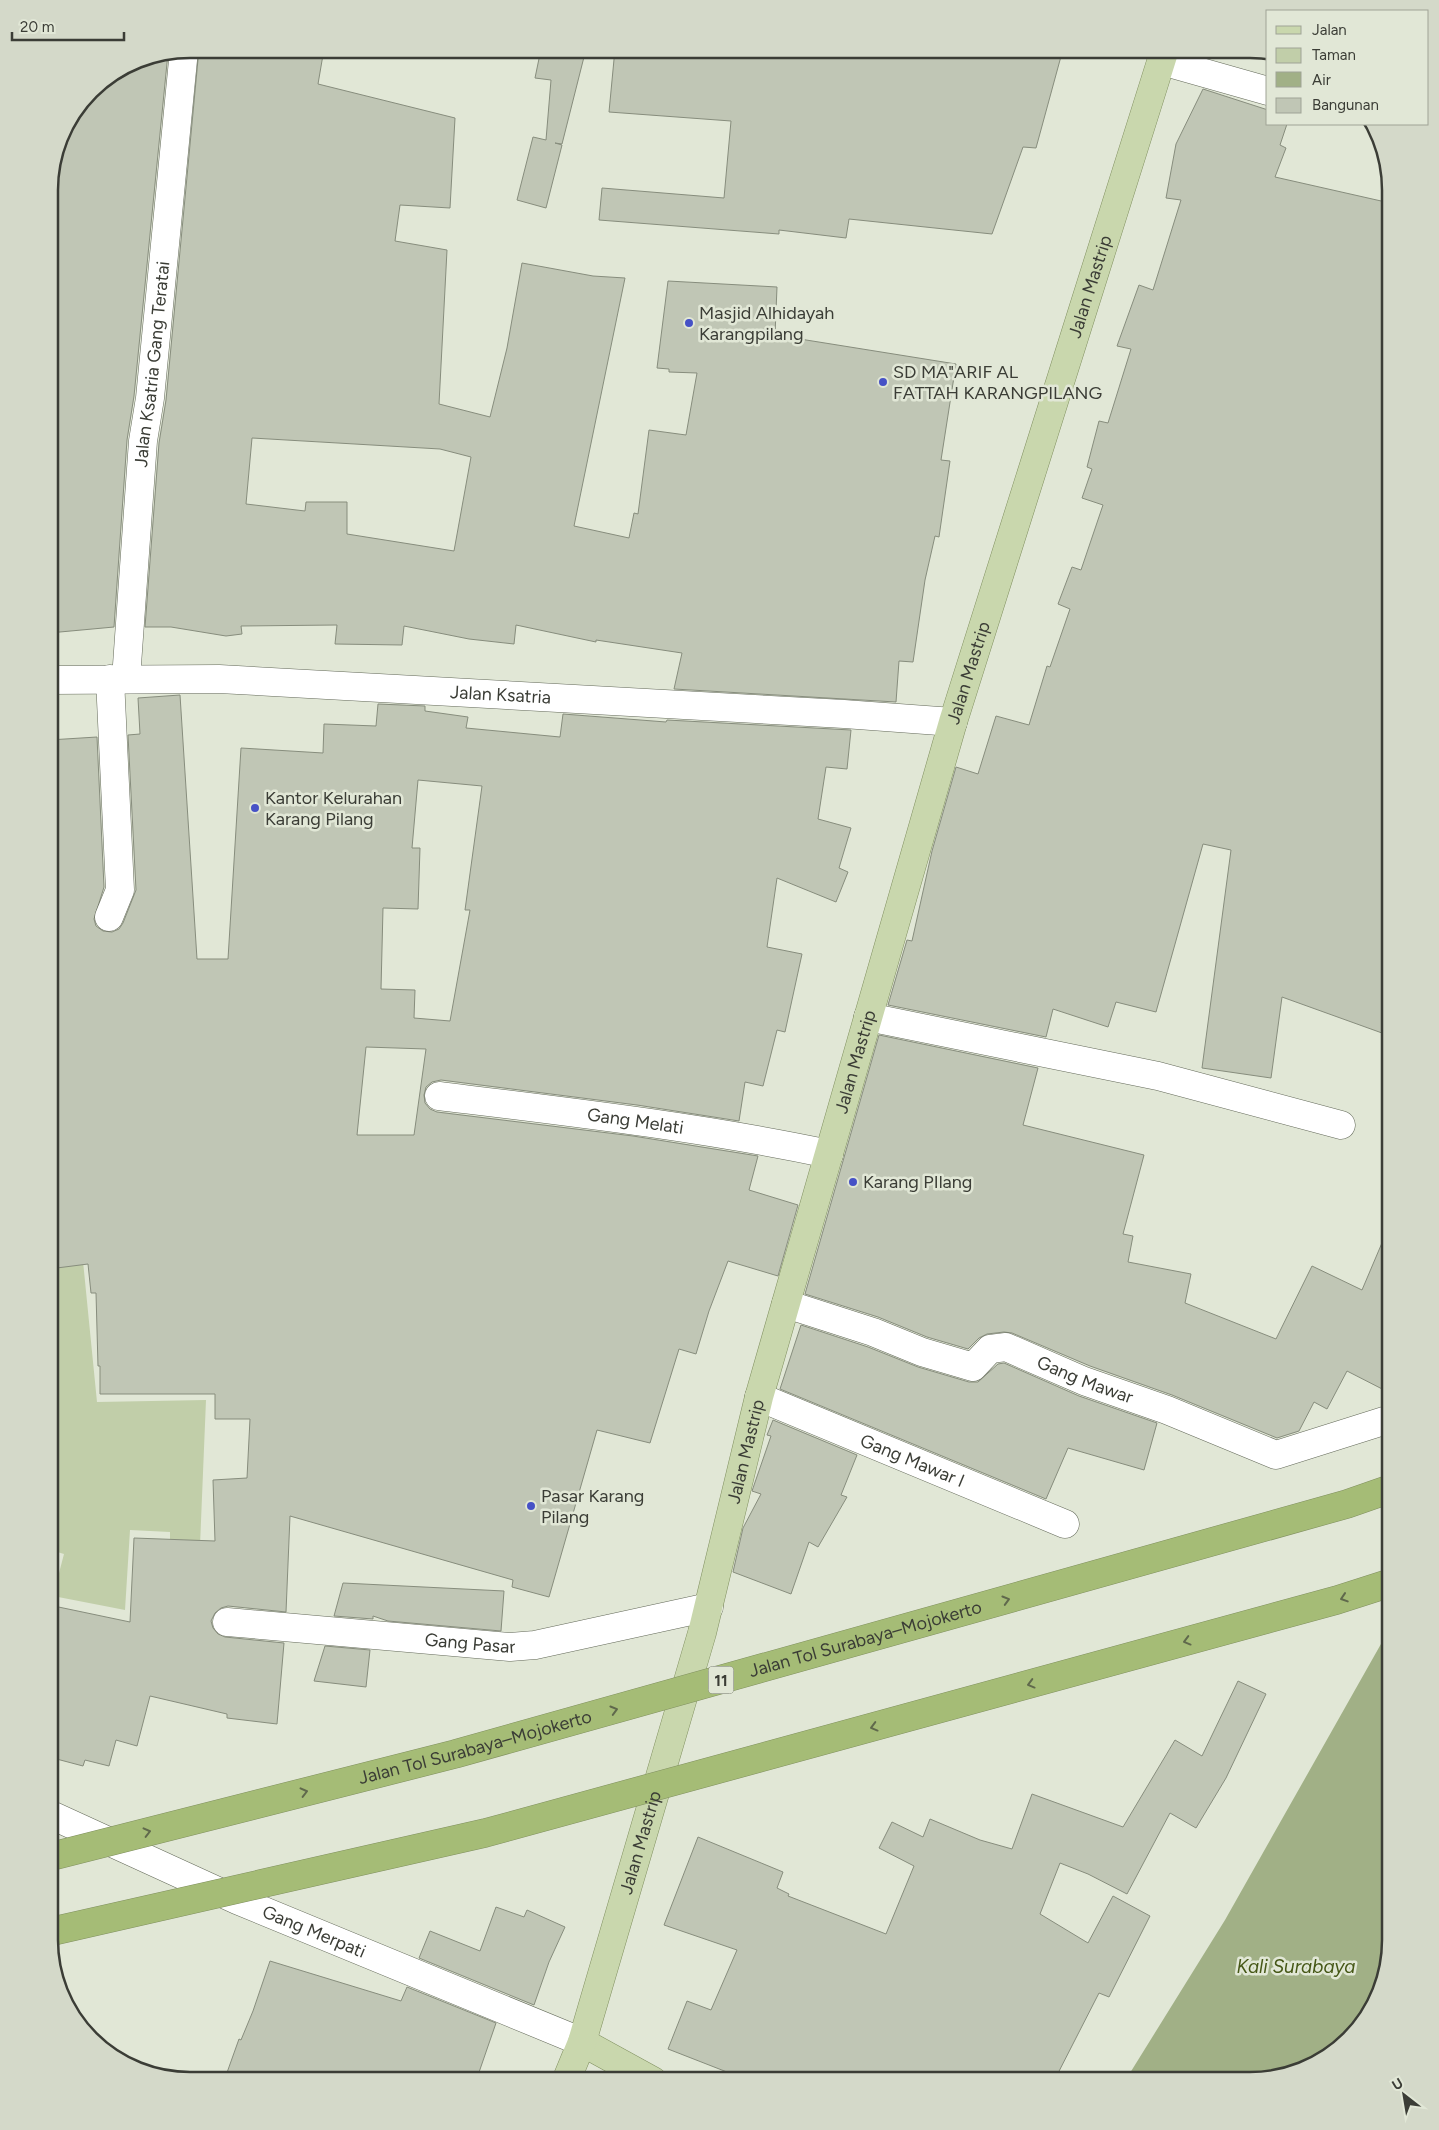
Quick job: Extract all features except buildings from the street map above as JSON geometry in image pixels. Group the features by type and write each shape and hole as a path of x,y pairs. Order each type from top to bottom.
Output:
{"highway":[{"name":"Jalan Tol Surabaya–Mojokerto","path":"58,1855 464,1752 1347,1504 1382,1492"},
{"path":"58,1930 485,1833 1337,1600 1382,1586"}],"main road":[{"name":"Jalan Mastrip","path":"570,2072 582,2042 709,1607 759,1397 953,722 1163,58"},
{"path":"582,2042 637,2072"}],"street":[{"name":"Jalan Ksatria Gang Teratai","path":"109,917 120,890 118,679 143,441 150,398 183,58"},
{"path":"1173,58 1266,90"},
{"name":"Jalan Ksatria","path":"58,680 219,679 844,714 953,722"},
{"path":"868,1017 1158,1076 1341,1125"},
{"name":"Gang Melati","path":"439,1096 639,1121 772,1142 830,1154"},
{"name":"Gang Mawar","path":"786,1304 872,1332 922,1352 973,1367 990,1349 1006,1347 1084,1381 1167,1410 1276,1455 1382,1422"},
{"name":"Gang Mawar I","path":"759,1397 1065,1524"},
{"name":"Gang Pasar","path":"227,1622 510,1647 535,1645 709,1607"},
{"name":"Gang Merpati","path":"58,1818 237,1900 582,2042"}],"green space":[{"path":"81,1241 97,1402 206,1400 199,1570 170,1570 170,1532 130,1530 125,1610 58,1597 58,1577 64,1554 58,1552 58,1245"}],"water":[{"name":"Kali Surabaya","path":"1382,1642 1382,1940 1377,1974 1364,2006 1343,2034 1330,2045 1315,2055 1283,2068 1249,2072 1131,2072 1225,1920"}],"place":[{"name":"Masjid Alhidayah Karangpilang","path":"689,323"},
{"name":"SD MA\"ARIF AL FATTAH KARANGPILANG","path":"883,382"},
{"name":"Kantor Kelurahan Karang Pilang","path":"255,808"},
{"name":"Karang PIlang","path":"853,1182"},
{"name":"Pasar Karang Pilang","path":"531,1506"}]}
